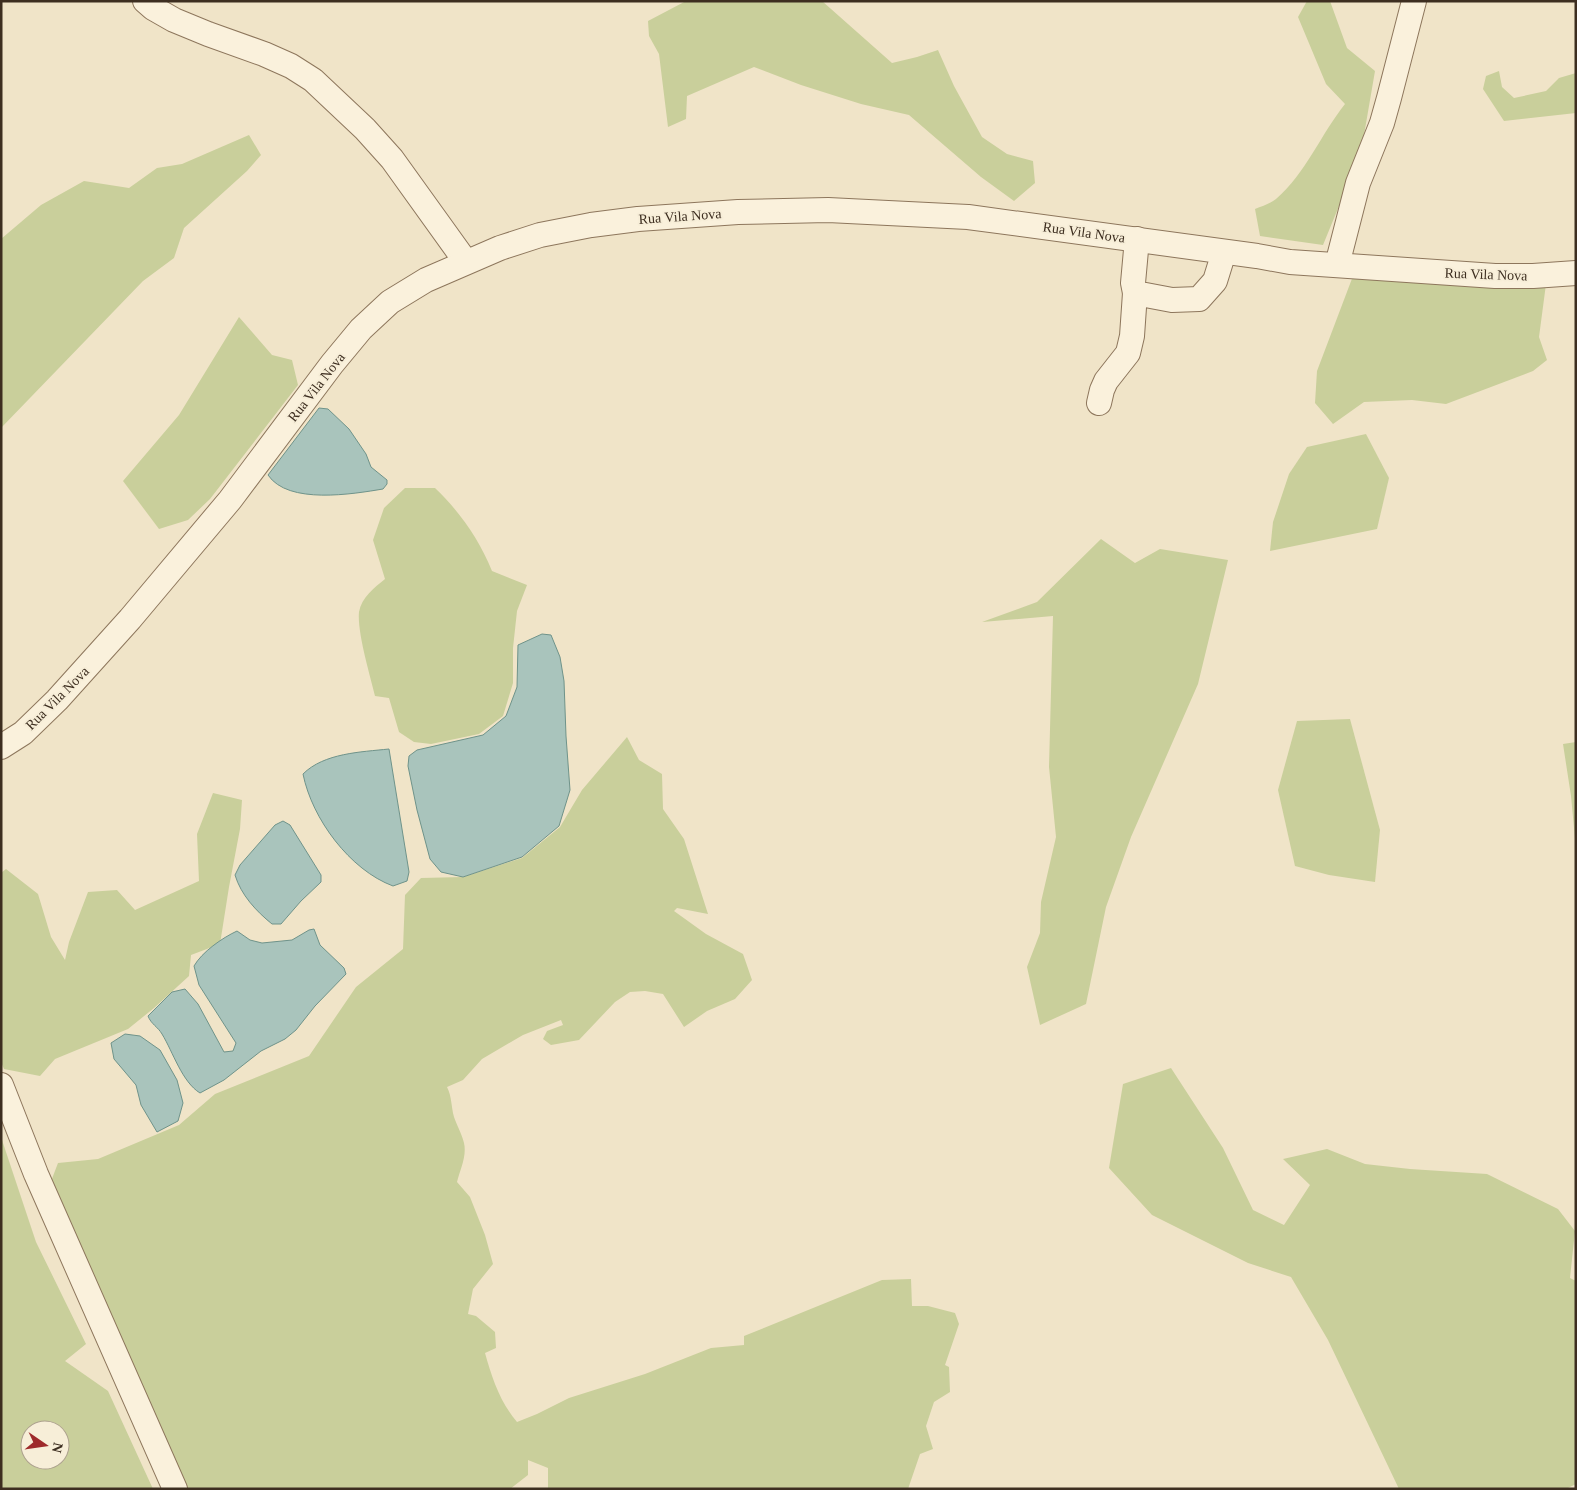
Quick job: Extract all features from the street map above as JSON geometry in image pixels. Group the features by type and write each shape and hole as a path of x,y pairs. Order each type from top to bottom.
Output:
{"street":[{"path":"145,1 174,20 264,54 291,66 312,80 365,129 392,159 466,262"},
{"path":"1337,265 1358,183 1382,123 1414,1"},
{"name":"Rua Vila Nova","path":"1,747 23,733 57,700 143,604 230,500 332,364 361,329 390,302 426,280 500,248 540,235 591,225 638,219 738,212 828,210 924,214 996,221 1290,262 1495,276 1576,273"},
{"path":"1099,403 1106,382 1128,353 1132,336 1135,293 1133,283 1137,240"},
{"path":"1135,293 1172,300 1199,299 1215,281 1224,252"},
{"path":"1,1085 36,1174 175,1489"}],"green space":[{"path":"686,1 822,1 892,63 938,50 954,86 982,137 1007,154 1033,161 1035,183 1014,201 981,177 909,115 861,104 801,85 754,67 687,96 686,119 668,127 659,54 649,36 648,21"},
{"path":"1307,1 1330,1 1347,48 1375,71 1364,135 1355,167 1323,245 1260,236 1255,209 1274,201 1287,189 1345,104 1326,84 1298,17"},
{"path":"1499,71 1502,87 1514,98 1546,91 1559,78 1576,73 1576,113 1504,121 1483,89 1486,76"},
{"path":"249,135 261,155 247,171 184,228 174,258 143,281 1,428 1,239 41,205 84,181 129,188 157,168 182,164"},
{"path":"1353,276 1546,284 1539,337 1547,360 1533,371 1446,404 1412,400 1364,402 1333,424 1315,403 1317,371"},
{"path":"239,317 272,355 292,360 298,385 210,499 188,520 159,529 123,481 179,415"},
{"path":"1366,434 1389,478 1377,529 1270,551 1273,522 1289,474 1307,447"},
{"path":"405,488 435,488 468,526 492,571 527,585 517,611 513,648 513,683 503,716 479,734 431,744 414,742 399,732 389,698 375,696 360,631 359,612 362,602 385,579 373,540 384,508"},
{"path":"1101,539 1135,563 1160,549 1228,560 1198,684 1131,837 1106,907 1086,1004 1040,1025 1027,967 1040,933 1041,902 1056,837 1049,767 1053,616 982,622 1037,602"},
{"path":"1350,719 1380,830 1375,882 1329,875 1295,866 1278,790 1297,721"},
{"path":"627,737 639,760 662,774 663,809 684,839 708,914 677,908 674,911 706,934 743,954 752,980 735,999 707,1011 684,1027 663,994 645,991 630,992 615,1002 579,1040 551,1045 543,1039 547,1031 563,1025 561,1020 523,1035 482,1059 463,1080 447,1087 454,1117 465,1148 457,1182 470,1197 485,1235 493,1264 473,1289 468,1314 476,1316 495,1332 496,1348 485,1353 497,1389 517,1422 569,1398 645,1374 711,1348 744,1345 744,1336 882,1280 911,1279 912,1306 928,1306 955,1313 959,1324 945,1365 949,1367 950,1392 934,1402 926,1426 933,1449 920,1454 908,1489 548,1489 548,1468 528,1460 528,1475 510,1489 182,1489 50,1184 58,1163 98,1159 179,1125 215,1094 309,1056 356,987 403,949 405,895 421,878 463,877 522,858 560,827 582,790"},
{"path":"1576,742 1576,849 1571,796 1563,744"},
{"path":"213,793 242,800 240,829 220,944 191,955 189,976 128,1029 55,1059 40,1076 4,1069 1,1062 1,873 6,869 38,894 51,937 65,960 69,942 88,892 117,890 135,910 199,881 197,834"},
{"path":"1171,1068 1223,1148 1253,1210 1284,1225 1310,1185 1283,1159 1327,1149 1365,1164 1487,1174 1558,1209 1575,1231 1570,1278 1576,1281 1576,1484 1566,1489 1399,1489 1328,1340 1291,1277 1248,1263 1152,1215 1109,1168 1123,1084"},
{"path":"1,1137 36,1242 86,1344 65,1361 108,1391 153,1489 1,1489"}],"water":[{"path":"319,408 328,409 349,429 366,454 371,467 387,480 387,484 383,489 339,495 305,494 290,491 277,484 268,475"},
{"path":"542,634 551,635 560,657 564,681 570,790 559,826 522,857 463,877 441,872 430,859 408,766 409,756 417,750 483,735 506,716 517,687 518,645"},
{"path":"389,749 409,872 407,881 393,886 362,868 335,841 315,808 303,774 321,762 332,758"},
{"path":"283,821 290,825 321,875 321,882 281,924 272,924 250,902 241,889 235,875 240,865 275,825"},
{"path":"314,929 320,945 344,968 346,974 315,1006 296,1030 285,1039 261,1051 224,1080 200,1093 188,1082 159,1029 148,1016 172,992 185,989 198,1004 224,1052 233,1051 236,1043 199,985 194,966 213,946 237,931 250,940 262,943 292,940"},
{"path":"125,1034 140,1036 160,1050 177,1080 183,1103 178,1121 157,1132 141,1105 136,1085 114,1059 111,1043"}]}
